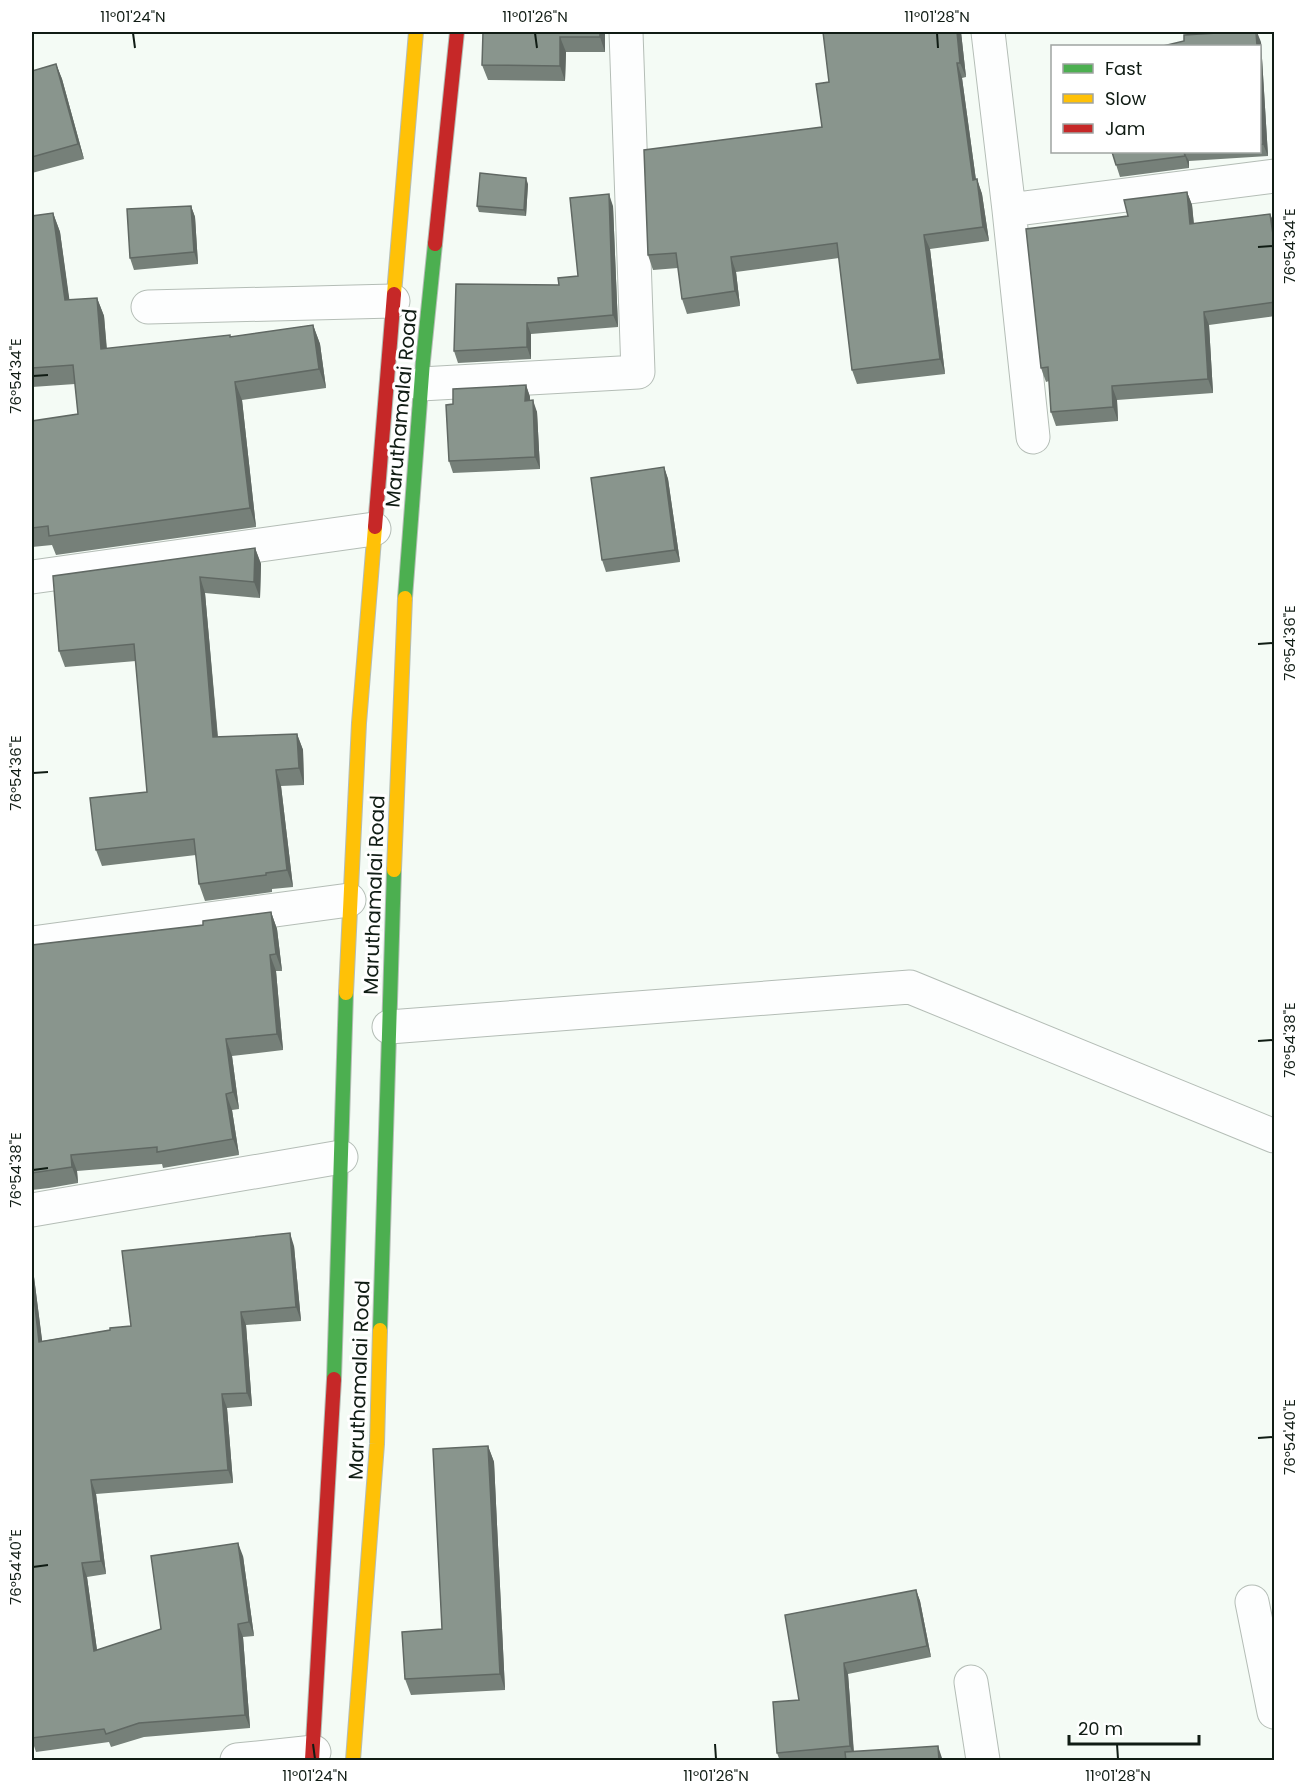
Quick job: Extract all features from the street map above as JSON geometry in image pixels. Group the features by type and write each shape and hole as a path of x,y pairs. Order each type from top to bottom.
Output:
{"main road":[{"name":"Maruthamalai Road","path":"313,1756 332,1435 349,900 359,723 416,32"},
{"name":"Maruthamalai Road","path":"353,1761 377,1443 404,612 422,384 457,32"}],"street":[{"path":"422,384 638,372 626,32"},
{"path":"988,32 1033,437"},
{"path":"1009,210 1275,176"},
{"path":"148,307 393,301"},
{"path":"32,578 375,529"},
{"path":"32,943 349,900"},
{"path":"389,1027 910,987 1275,1136"},
{"path":"32,1210 341,1157"},
{"path":"1252,1602 1275,1712"},
{"path":"971,1682 983,1761"},
{"path":"237,1761 313,1756"}],"building":[{"path":"483,32 600,32 600,37 560,37 560,66 482,65"},
{"path":"823,32 957,32 960,63 957,63 973,180 977,179 983,227 924,235 940,359 852,370 837,243 731,257 735,291 682,299 676,253 648,255 644,150 822,127 816,84 829,82"},
{"path":"1256,32 1257,45 1167,45 1184,41 1184,35"},
{"path":"56,64 78,144 32,157 32,71"},
{"path":"1261,103 1263,144 1261,145"},
{"path":"1112,153 1184,153 1185,156 1116,165"},
{"path":"480,173 526,178 524,210 477,206"},
{"path":"1187,192 1190,224 1270,214 1275,248 1275,302 1204,312 1208,379 1112,386 1113,407 1051,412 1048,367 1041,368 1026,229 1128,216 1124,200"},
{"path":"609,194 613,315 527,323 527,347 454,351 456,284 559,285 558,278 578,276 570,198"},
{"path":"191,206 194,252 130,258 127,209"},
{"path":"53,213 65,300 97,298 101,349 230,335 230,337 313,325 319,369 235,382 250,508 49,536 48,526 32,528 32,421 78,414 73,365 32,368 32,216"},
{"path":"526,385 525,401 533,400 535,457 449,461 446,405 453,404 453,389"},
{"path":"664,467 675,550 602,560 591,478"},
{"path":"255,548 254,582 200,577 213,737 297,734 299,768 276,770 287,870 199,884 194,839 96,850 90,798 147,792 134,644 59,651 53,576"},
{"path":"271,912 276,954 270,955 277,1034 226,1039 233,1092 226,1094 233,1139 157,1152 157,1147 71,1155 72,1167 32,1173 32,945 203,925 203,921"},
{"path":"290,1233 296,1307 241,1312 247,1393 222,1394 228,1470 91,1480 101,1561 82,1563 94,1651 161,1629 151,1556 238,1543 249,1622 238,1624 245,1715 139,1723 106,1734 104,1729 32,1738 32,1280 39,1342 110,1330 110,1328 131,1326 122,1251"},
{"path":"488,1446 500,1674 405,1679 402,1632 442,1629 433,1449"},
{"path":"916,1590 927,1646 844,1663 850,1746 777,1753 773,1702 799,1700 785,1615"},
{"path":"938,1746 939,1761 846,1761 845,1752"}],"traffic: fast":[{"path":"405,598 423,361 435,244"},
{"path":"380,1330 394,870"},
{"path":"334,1379 346,993"}],"traffic: slow":[{"path":"394,294 416,32"},
{"path":"346,993 359,723 375,527"},
{"path":"394,870 405,598"},
{"path":"353,1760 377,1444 380,1330"}],"traffic: jam":[{"path":"435,244 457,32"},
{"path":"375,527 394,294"},
{"path":"312,1760 334,1379"}]}
